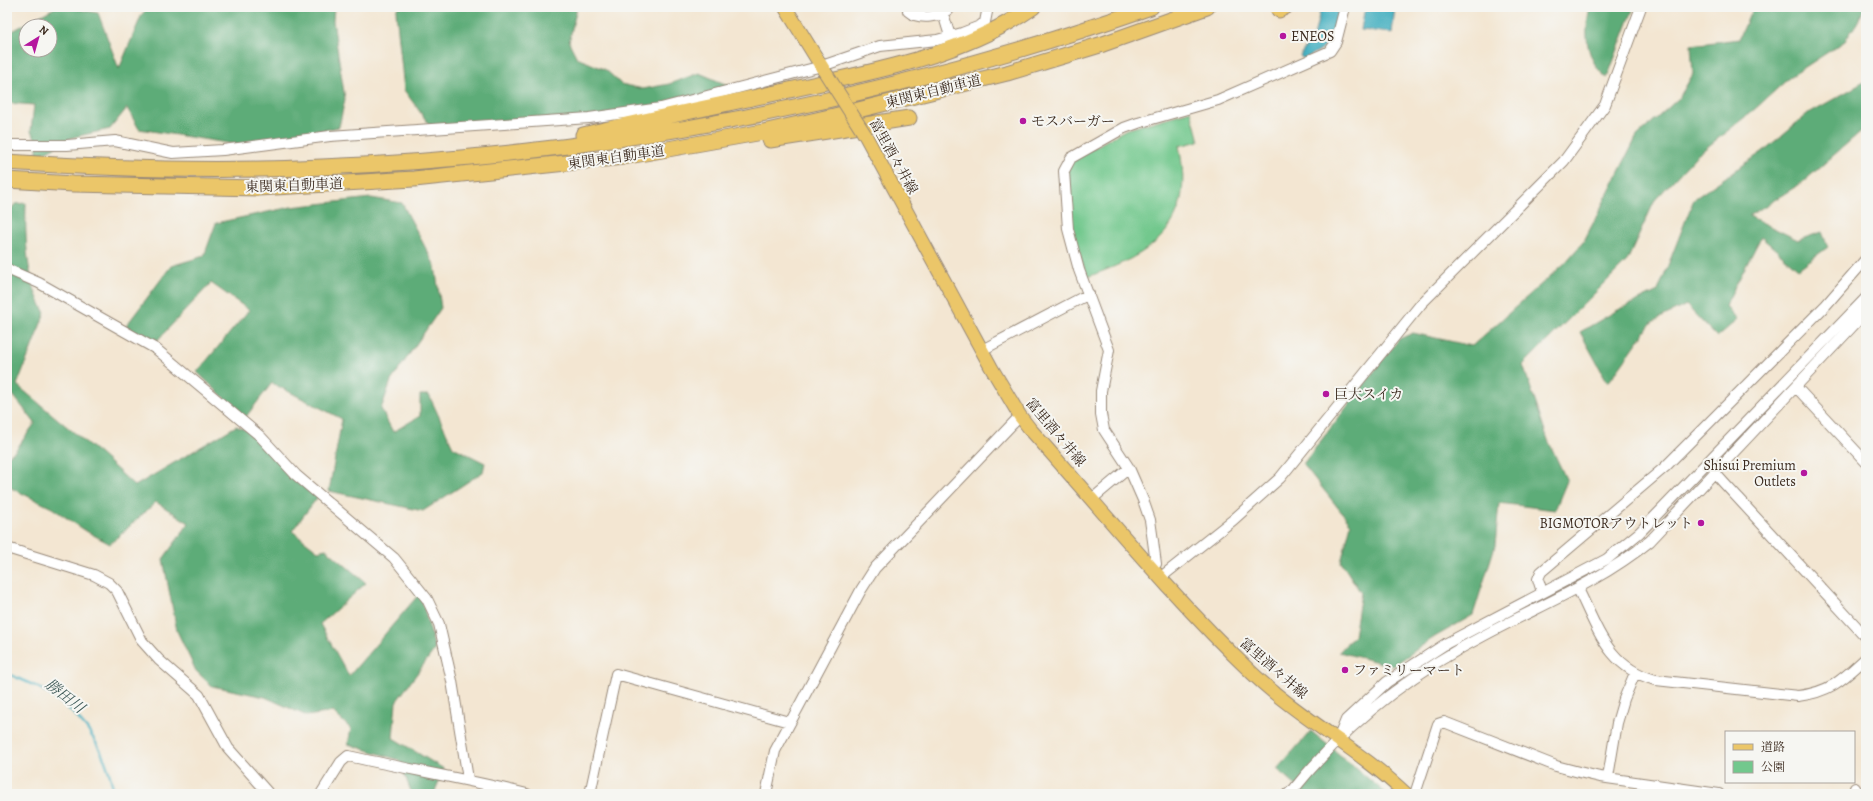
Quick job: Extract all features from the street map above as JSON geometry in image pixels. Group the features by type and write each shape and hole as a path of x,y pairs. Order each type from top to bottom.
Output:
{"highway":[{"path":"506,153 882,69 953,48 1009,22 1033,7"},
{"name":"東関東自動車道","path":"7,162 73,167 183,170 323,167 506,153 676,131 828,99 1000,56 1151,7"},
{"name":"東関東自動車道","path":"7,180 74,184 258,188 406,180 487,173 623,158 680,148 834,116 1007,73 1103,44 1207,7"},
{"path":"680,148 746,143 909,118"}],"main road":[{"name":"富里酒々井線","path":"785,7 865,136 982,350 1020,416 1157,574 1252,673 1276,695 1380,770 1406,794"}],"street":[{"path":"908,7 908,11 911,13 928,16 950,7"},
{"path":"7,145 67,146 115,142 173,153 223,150 330,136 589,118 661,108 823,69 880,46 950,36 980,26 985,22 988,7"},
{"path":"1157,574 1150,520 1143,500 1129,468 1104,430 1101,414 1101,391 1109,350 1079,270 1068,228 1064,171 1071,158 1138,123 1218,100 1325,54 1330,51 1336,42 1345,7"},
{"path":"1157,574 1232,520 1280,478 1421,304 1564,161 1605,105 1641,7"},
{"path":"942,11 950,36"},
{"path":"1542,592 1538,579 1541,572 1665,467 1826,305 1866,259"},
{"path":"7,269 39,283 156,349 260,436 296,475 394,558 428,599 439,624 452,680 468,779"},
{"path":"982,350 1089,294"},
{"path":"1338,739 1346,720 1387,682 1447,643 1607,558 1628,543 1690,482 1866,298"},
{"path":"1288,794 1338,739 1356,726 1383,700 1425,669 1485,635 1578,589 1613,569 1650,541 1866,312"},
{"path":"1796,387 1866,462"},
{"path":"766,794 774,751 861,590 875,568 1020,416"},
{"path":"1714,456 1715,473 1866,637"},
{"path":"1092,499 1129,468"},
{"path":"1690,482 1704,474 1715,473"},
{"path":"7,548 94,575 110,583 117,591 142,641 159,660 199,694 228,748 269,794"},
{"path":"1578,589 1608,648 1619,662 1635,673 1656,680 1798,696 1812,695 1830,688 1841,681 1866,658"},
{"path":"1608,777 1617,723 1624,699 1635,673"},
{"path":"590,794 616,674 789,722"},
{"path":"1415,794 1438,724 1444,722 1556,766 1600,777 1719,794"},
{"path":"321,794 341,762 348,756 450,778 468,779 526,794"}],"green space":[{"path":"56,7 68,7 98,13 119,69 142,14 149,7 334,7 333,21 345,99 339,127 246,146 139,129 127,108 110,129 74,137 37,156 37,142 31,131 34,105 7,103 7,34 18,28 18,58 58,58 58,18 36,18"},
{"path":"398,7 577,7 569,42 577,58 606,70 621,84 643,89 669,84 699,73 737,89 735,104 718,114 680,120 613,120 431,127 404,90 396,11"},
{"path":"1590,7 1634,7 1607,78 1594,63 1588,46 1587,27"},
{"path":"1753,7 1865,7 1857,23 1845,41 1790,77 1755,109 1696,156 1655,200 1627,261 1523,365 1548,440 1567,481 1555,510 1499,503 1495,546 1473,615 1433,638 1393,666 1339,652 1354,636 1361,593 1341,562 1351,524 1303,464 1399,339 1413,333 1472,346 1565,263 1584,241 1637,136 1679,98 1693,74 1691,45 1739,39"},
{"path":"1866,81 1866,127 1803,182 1749,216 1798,240 1822,232 1828,247 1798,269 1761,237 1725,306 1737,320 1717,337 1686,305 1652,322 1608,383 1580,332 1616,311 1658,291 1694,199 1762,152 1807,114"},
{"path":"1191,111 1199,141 1179,146 1183,174 1181,197 1175,216 1165,232 1150,246 1132,258 1087,277 1071,228 1067,172 1072,160 1125,130"},
{"path":"371,198 402,203 435,266 441,308 391,381 381,409 393,432 420,416 420,395 429,395 453,447 485,463 483,472 423,511 329,491 342,419 272,383 245,418 197,372 249,310 211,283 151,347 126,326 171,266 204,256 216,223 291,207"},
{"path":"26,203 26,231 30,274 39,301 45,313 17,385 101,455 135,486 236,426 254,433 320,494 292,531 318,551 326,549 366,583 320,624 349,676 420,593 435,649 396,702 393,738 444,769 435,791 436,794 412,794 399,760 348,744 351,729 333,712 307,716 265,697 212,686 196,671 177,631 163,559 189,523 156,502 110,544 86,531 52,508 7,486 7,457 15,451 35,423 9,390 12,317 7,314 7,214 15,204"},
{"path":"1311,731 1387,794 1305,794 1277,769"}],"water":[{"path":"1321,7 1340,7 1334,34 1327,44 1321,49 1304,59 1300,56 1315,32"},
{"path":"1372,7 1395,7 1392,33 1361,30 1364,12"}],"waterway":[{"name":"勝田川","path":"7,673 37,687 60,701 82,723 92,736 106,763 114,794"}],"place":[{"name":"ENEOS","path":"1283,36"},
{"name":"モスバーガー","path":"1023,121"},
{"name":"巨大スイカ","path":"1326,394"},
{"name":"Shisui Premium Outlets","path":"1804,473"},
{"name":"BIGMOTORアウトレット","path":"1701,523"},
{"name":"ファミリーマート","path":"1345,670"}]}
